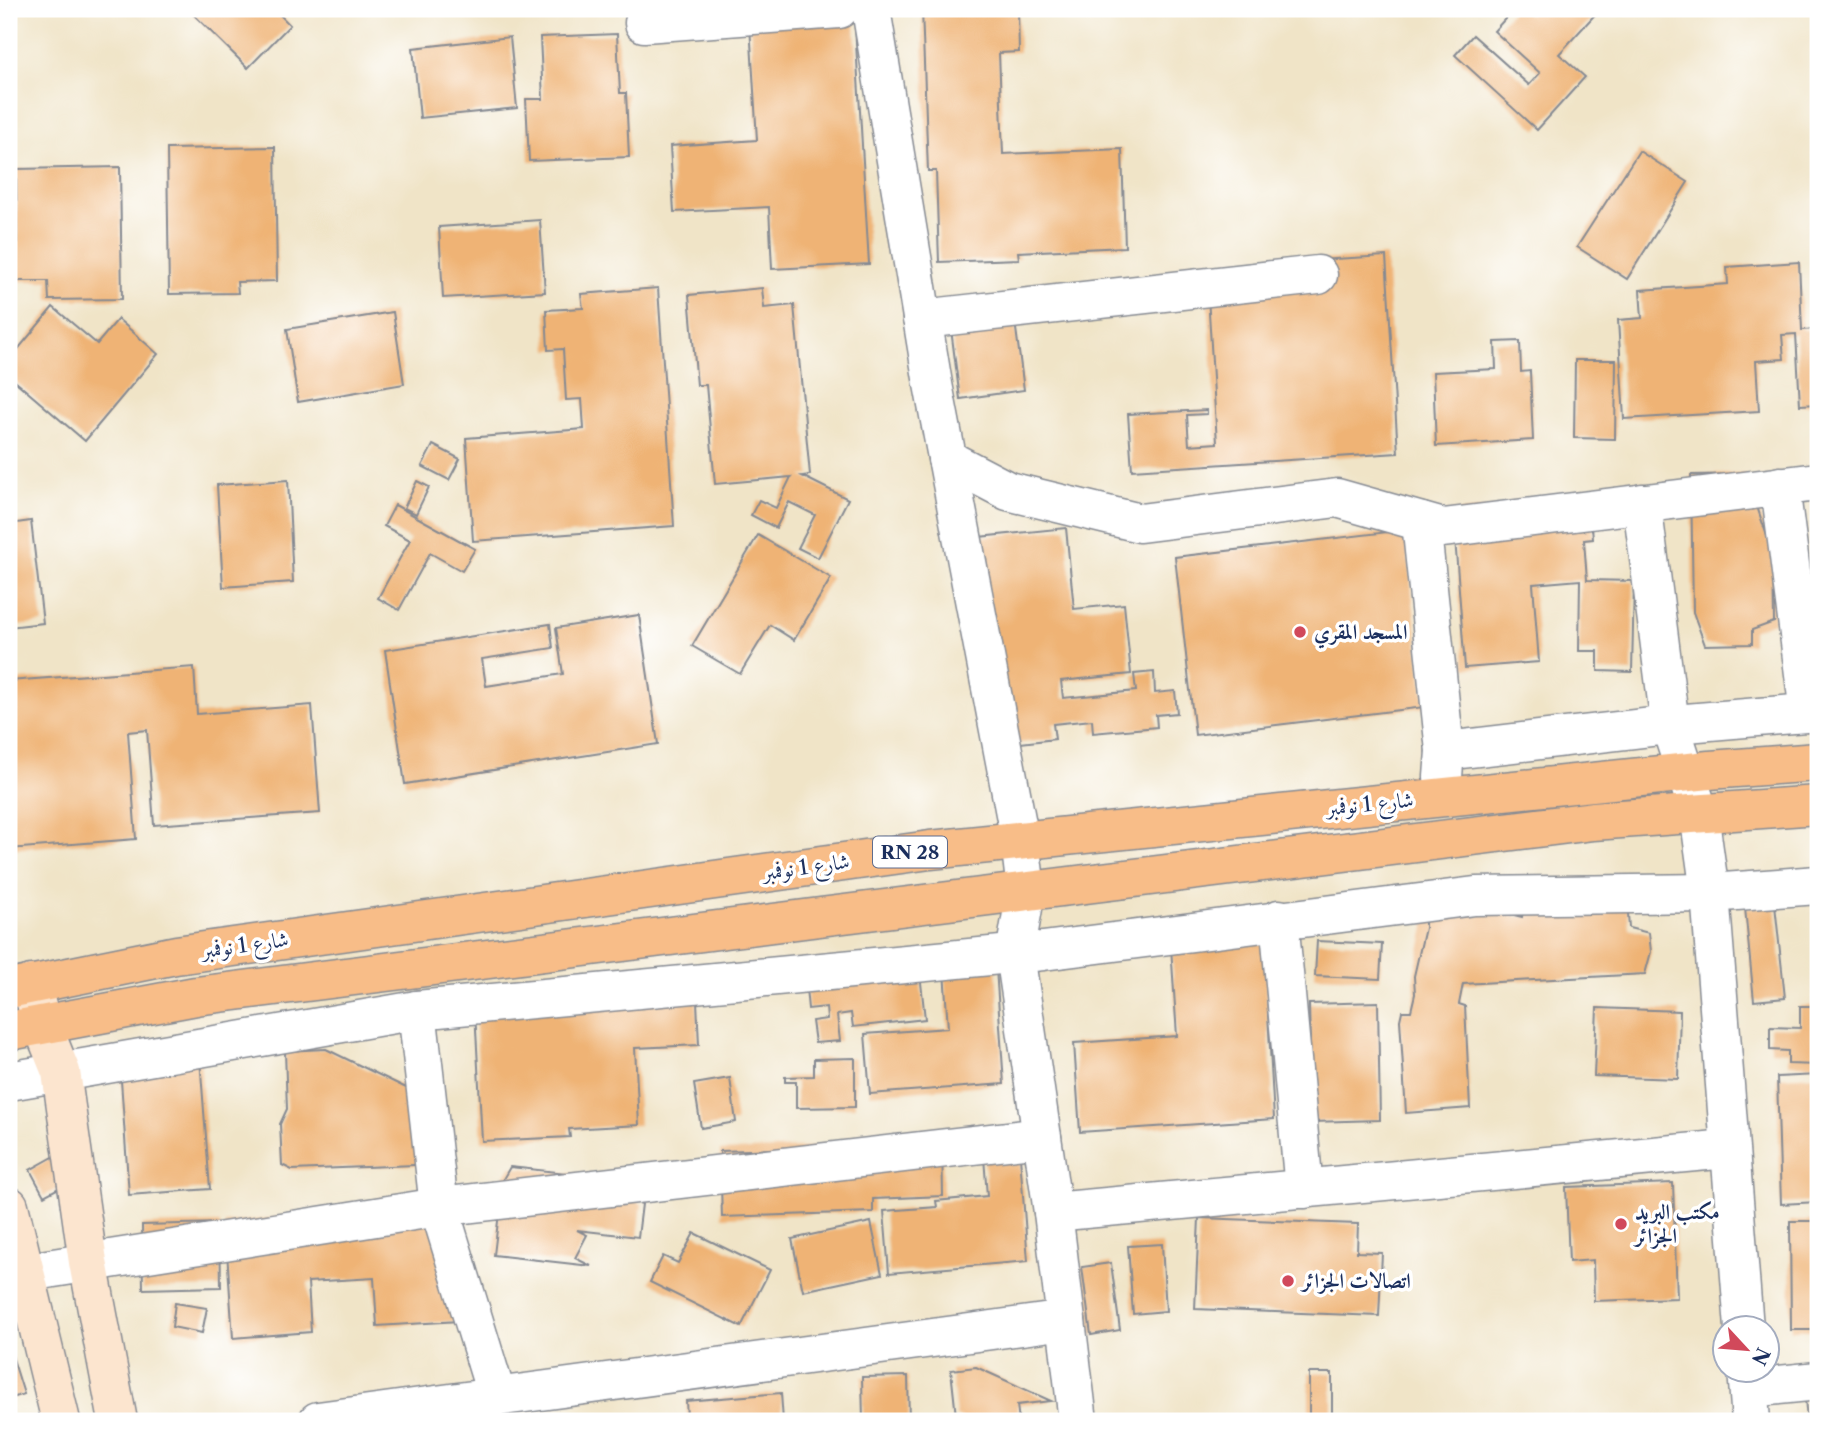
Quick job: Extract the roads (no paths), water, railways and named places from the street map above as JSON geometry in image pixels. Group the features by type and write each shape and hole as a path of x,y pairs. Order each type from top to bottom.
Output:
{"main road":[{"name":"شارع 1 نوفمبر","path":"20,987 176,955 930,849 1686,772 1818,762"},
{"name":"شارع 1 نوفمبر","path":"25,1028 196,996 1026,891 1593,821 1818,805"}],"street":[{"path":"644,23 839,9"},
{"path":"871,9 947,459 1020,840 1026,891 1015,954 1053,1212 1078,1421"},
{"path":"922,319 1318,275"},
{"path":"947,459 1008,491 1140,523 1337,498 1443,528 1818,482"},
{"path":"1445,751 1670,725 1814,713 1780,486"},
{"path":"1642,503 1670,725 1699,813 1710,892 1743,1314"},
{"path":"1420,522 1445,751 1442,797"},
{"path":"9,1081 417,1010 1015,954 1475,896 1710,892 1818,885"},
{"path":"1279,919 1304,1189"},
{"path":"20,987 25,1028 61,1072 88,1262 118,1421"},
{"path":"417,1010 439,1207 497,1397"},
{"path":"17,1273 439,1207 1042,1137"},
{"path":"1053,1212 1728,1149"},
{"path":"9,1206 17,1273 61,1421"},
{"path":"318,1421 1066,1320"},
{"path":"1749,1393 1818,1381"}],"place":[{"name":"المسجد المقري","path":"1300,632"},
{"name":"مكتب البريد الجزائر","path":"1621,1224"},
{"name":"اتصالات الجزائر","path":"1288,1281"}]}
